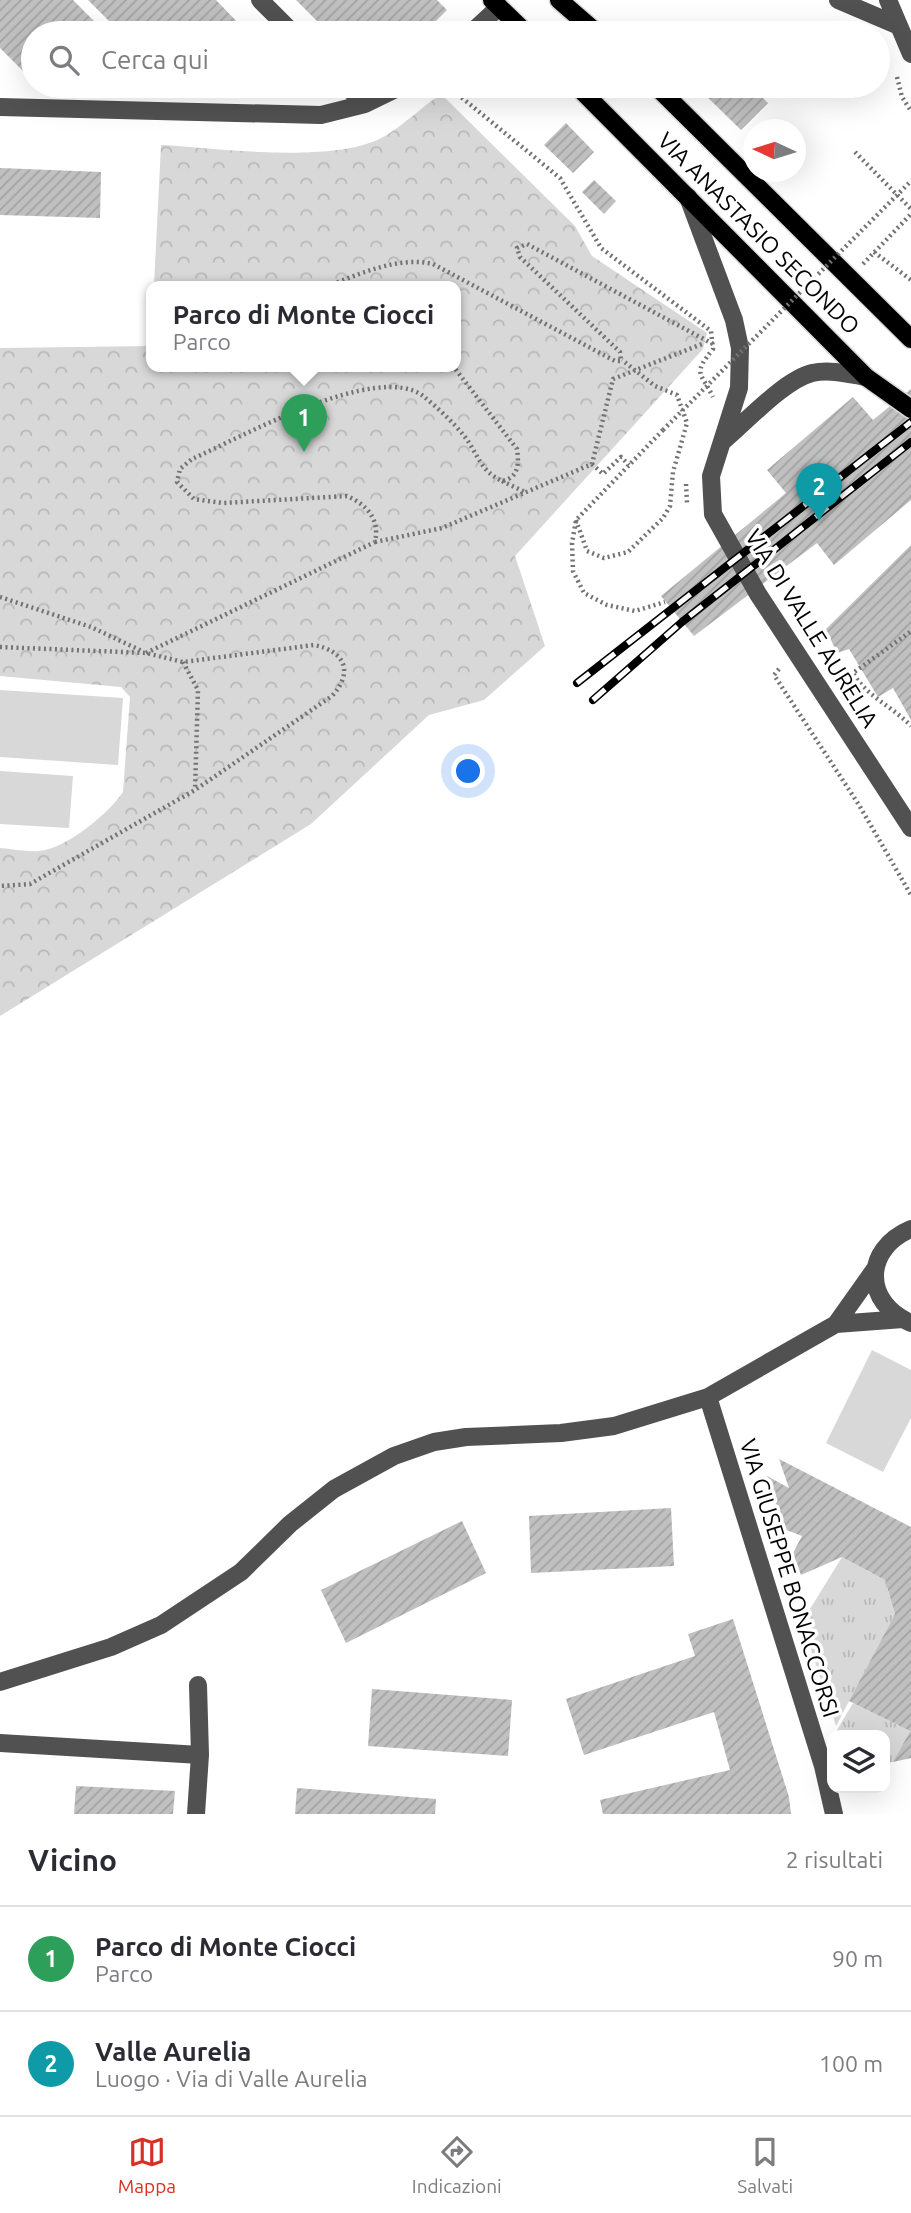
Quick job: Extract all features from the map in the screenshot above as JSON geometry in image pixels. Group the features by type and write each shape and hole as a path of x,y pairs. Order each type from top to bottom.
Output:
{"main road":[{"path":"559,0 583,21"},
{"path":"495,3 514,21"},
{"name":"VIA ANASTASIO SECONDO","path":"590,98 866,377 911,409"},
{"name":"VIA ANASTASIO SECONDO","path":"668,98 911,339"}],"street":[{"path":"260,0 281,21"},
{"path":"838,0 887,21"},
{"path":"888,0 911,54"},
{"path":"481,21 495,3"},
{"path":"890,22 899,26"},
{"path":"359,98 365,104"},
{"path":"0,107 295,116 334,113 377,98"},
{"name":"VIA DI VALLE AURELIA","path":"688,197 734,320 740,348 739,388 710,487 716,522 758,594 911,828"},
{"path":"722,442 782,390 805,376 824,372 866,377"},
{"path":"0,1682 111,1647 161,1625 241,1572 326,1495 394,1455 433,1442 466,1437 561,1433 614,1426 708,1397 836,1324 875,1269 879,1255 905,1231 911,1219"},
{"path":"875,1269 880,1297 888,1308 907,1321"},
{"path":"836,1324 907,1321"},
{"name":"VIA GIUSEPPE BONACCORSI","path":"708,1397 823,1766 834,1814"},
{"path":"196,1814 200,1755 198,1685"},
{"path":"0,1743 200,1755"}],"path":[{"path":"897,76 902,97 911,111"},
{"path":"462,98 560,178 601,248 710,331 713,344 700,365 699,376 713,395 714,406"},
{"path":"855,152 911,212 868,258"},
{"path":"665,602 635,611 607,605 584,593 573,571 572,543 576,520 911,181"},
{"path":"576,520 587,551 604,558 628,552 663,519 670,506 673,472 687,423 684,406 677,395 655,386 622,360 621,352 520,257 520,246 527,244 713,344"},
{"path":"874,252 911,280"},
{"path":"341,281 393,263 421,261 433,264 615,361 622,360"},
{"path":"827,309 835,302 844,311 851,305"},
{"path":"592,464 613,379 636,372 704,341"},
{"path":"458,372 517,449 519,461 515,474 502,481"},
{"path":"375,542 377,531 373,517 362,502 348,496 223,503 194,499 177,482 180,469 192,459 343,392 393,386 421,395 466,438 486,471 526,492"},
{"path":"592,464 603,474 621,457 630,465"},
{"path":"146,653 375,542 442,528 592,464"},
{"path":"0,597 91,627 146,653"},
{"path":"911,632 853,673 860,686 895,708 911,726"},
{"path":"0,647 146,653 183,662 314,645 331,648 345,672 343,684 332,696 195,790 30,884 0,886"},
{"path":"183,662 198,690 195,790"}],"green space":[{"path":"436,98 445,98 575,226 592,256 707,333 703,349 515,556 545,646 484,700 429,715 311,824 0,1016 0,848 34,851 50,849 86,829 116,801 123,792 130,697 121,687 0,676 0,348 146,346 146,372 461,372 461,281 154,281 161,145 276,152 337,150 364,145 400,126"},
{"path":"0,690 123,698 118,765 0,757"},
{"path":"0,771 73,776 69,828 0,824"},
{"path":"872,1350 911,1370 911,1418 883,1472 826,1443"},
{"path":"842,1557 885,1580 895,1614 836,1726 802,1622"},
{"path":"853,1703 910,1731 893,1762 890,1762 890,1730 837,1730"}],"building":[{"path":"0,0 73,0 94,21 21,21 21,69 0,48"},
{"path":"88,0 216,0 236,21 109,21"},
{"path":"296,0 437,0 447,10 436,21 317,21"},
{"path":"708,98 763,98 768,103 752,119 743,119 741,130"},
{"path":"566,123 594,152 573,173 544,145"},
{"path":"0,168 101,172 100,218 0,215"},
{"path":"594,180 616,201 604,214 582,192"},
{"path":"911,389 911,500 834,565 817,543 694,636 661,596 786,493 767,470 853,397 873,420"},
{"path":"911,545 911,720 893,688 878,697 849,649 837,653 826,629"},
{"path":"779,1459 911,1527 911,1758 893,1762 910,1731 849,1701 895,1614 885,1580 842,1557 801,1575 793,1553 802,1536 784,1529 767,1476 789,1488"},
{"path":"671,1508 674,1566 531,1573 529,1516"},
{"path":"462,1521 486,1573 346,1643 321,1590"},
{"path":"733,1619 789,1797 791,1814 603,1814 600,1800 730,1770 714,1712 584,1755 566,1699 695,1656 688,1634"},
{"path":"372,1689 512,1700 508,1756 368,1746"},
{"path":"76,1786 175,1791 173,1814 74,1814"},
{"path":"297,1788 436,1799 435,1814 295,1814"}],"railway":[{"path":"577,683 911,422"},
{"path":"593,700 682,622 911,442"}],"place":[{"name":"Parco di Monte Ciocci","path":"304,452"},
{"name":"Valle Aurelia","path":"819,521"}]}
